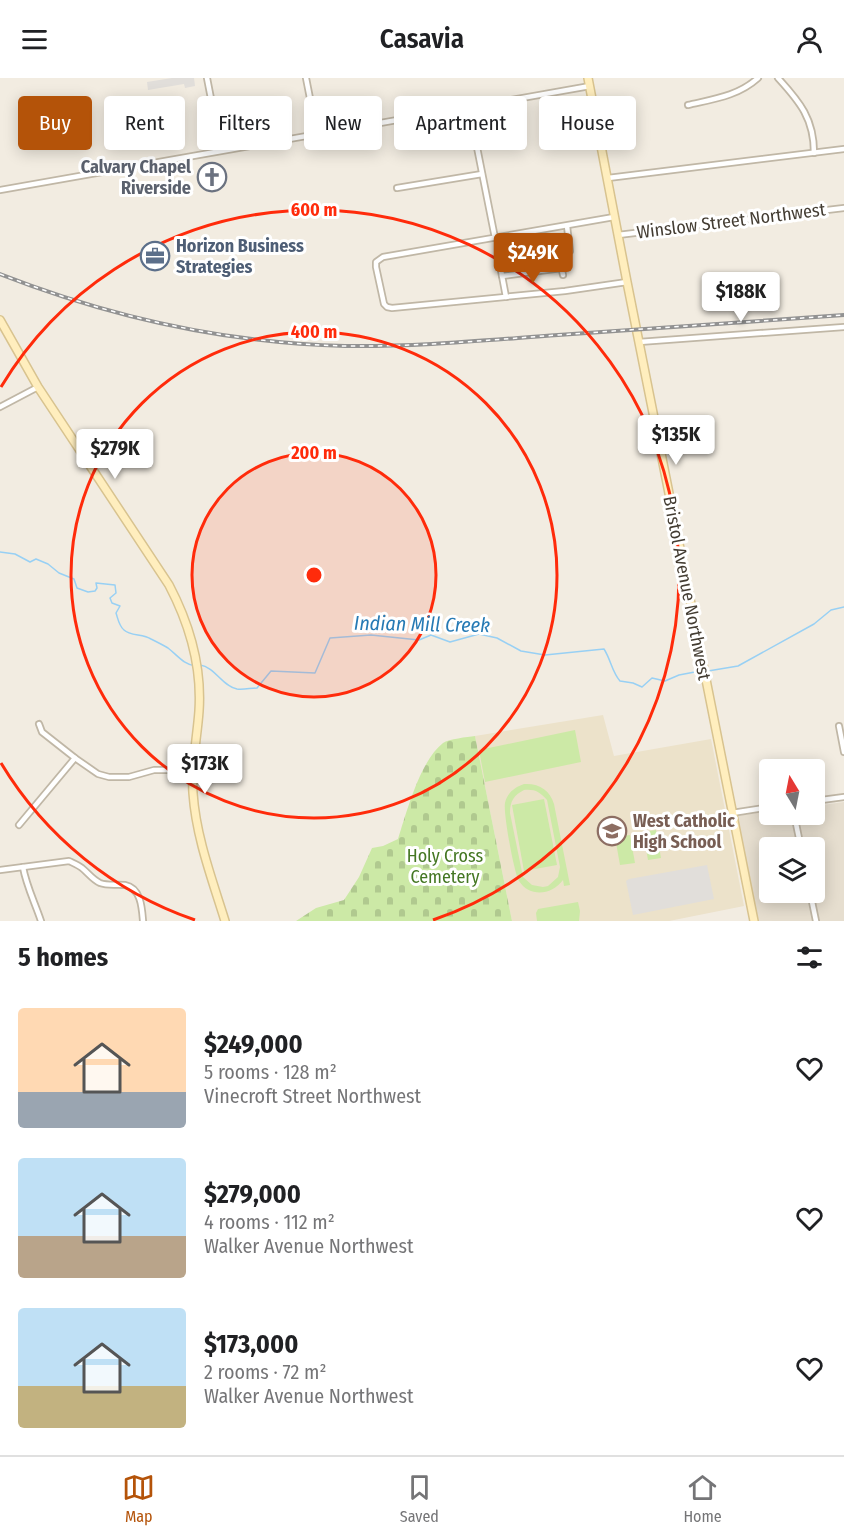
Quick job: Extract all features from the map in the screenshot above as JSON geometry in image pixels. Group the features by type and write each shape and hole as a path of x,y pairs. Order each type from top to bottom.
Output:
{"street":[{"path":"207,78 210,96"},
{"path":"306,78 310,96"},
{"path":"688,105 728,96 747,87 758,78"},
{"path":"778,78 803,107 808,117 814,139 814,153"},
{"path":"522,96 589,82"},
{"name":"Bristol Avenue Northwest","path":"589,82 754,921"},
{"path":"608,178 844,149"},
{"path":"0,190 221,150"},
{"path":"477,150 495,238"},
{"path":"397,188 482,174"},
{"name":"Winslow Street Northwest","path":"618,235 844,208"},
{"path":"614,217 382,257 376,262 376,267 384,304 392,308 565,291 627,282"},
{"path":"506,297 499,260 570,250 567,226"},
{"path":"558,252 563,275"},
{"path":"502,276 562,268"},
{"path":"0,320 38,387 169,585 184,616 198,671 199,711 192,790 196,823 225,921"},
{"path":"639,342 844,327"},
{"path":"0,407 38,387"},
{"path":"39,724 42,732 98,774 109,777 129,777 154,770 193,770"},
{"path":"839,726 844,752"},
{"path":"19,825 75,758"},
{"path":"825,800 844,797"},
{"path":"732,813 759,809"},
{"path":"0,870 69,861 102,884 131,887 140,899 143,921"},
{"path":"23,867 25,879 41,921"},
{"path":"812,903 816,921"}],"shaded area":[{"path":"172,78 194,78 195,86 185,88 184,84 148,90 147,82"},
{"name":"West Catholic High School","path":"603,715 614,756 711,739 744,906 669,921 512,921 475,736"},
{"path":"844,802 844,921 758,921 737,816 759,813 759,825 825,825 825,805"},
{"path":"707,865 714,899 633,915 626,881"}],"green space":[{"path":"575,730 581,762 485,782 479,750"},
{"name":"Holy Cross Cemetery","path":"475,736 512,921 296,921 316,908 344,900 359,877 372,848 398,839 415,787 435,751 443,743"},
{"path":"521,785 539,786 547,791 552,799 570,885 564,886 563,880 553,889 535,892 519,881 507,830 505,803 512,791","holes":["524,790 537,792 547,800 560,867 558,877 548,886 532,885 523,877 510,813 515,796"]},
{"path":"544,799 557,865 524,871 512,805"},
{"path":"656,830 661,858 648,860 643,832"},
{"path":"630,835 635,863 620,865 615,837"},
{"path":"578,902 579,921 537,921 538,909"}],"waterway":[{"name":"Indian Mill Creek","path":"0,552 15,554 30,562 36,559 48,564 59,573 74,579 77,588 88,592 95,591 96,583 115,585 116,593 110,598 112,603 120,606 116,613 122,628 127,632 158,642 184,662 196,666"},
{"name":"Indian Mill Creek","path":"708,671 738,666 814,624 831,610 844,607"},
{"name":"Indian Mill Creek","path":"200,665 210,669 232,687 257,688 271,671 315,673 330,638 371,635 419,640 431,635 450,642 479,634 497,638 521,651 545,655 604,649 620,681 642,687 652,678 665,681 679,675 700,671"}],"railway":[{"path":"0,274 126,315 213,333 301,344 345,346 452,343 844,315"}],"place":[{"name":"Calvary Chapel Riverside","path":"212,177"},
{"name":"Horizon Business Strategies","path":"155,256"},
{"name":"West Catholic High School","path":"612,831"}]}
